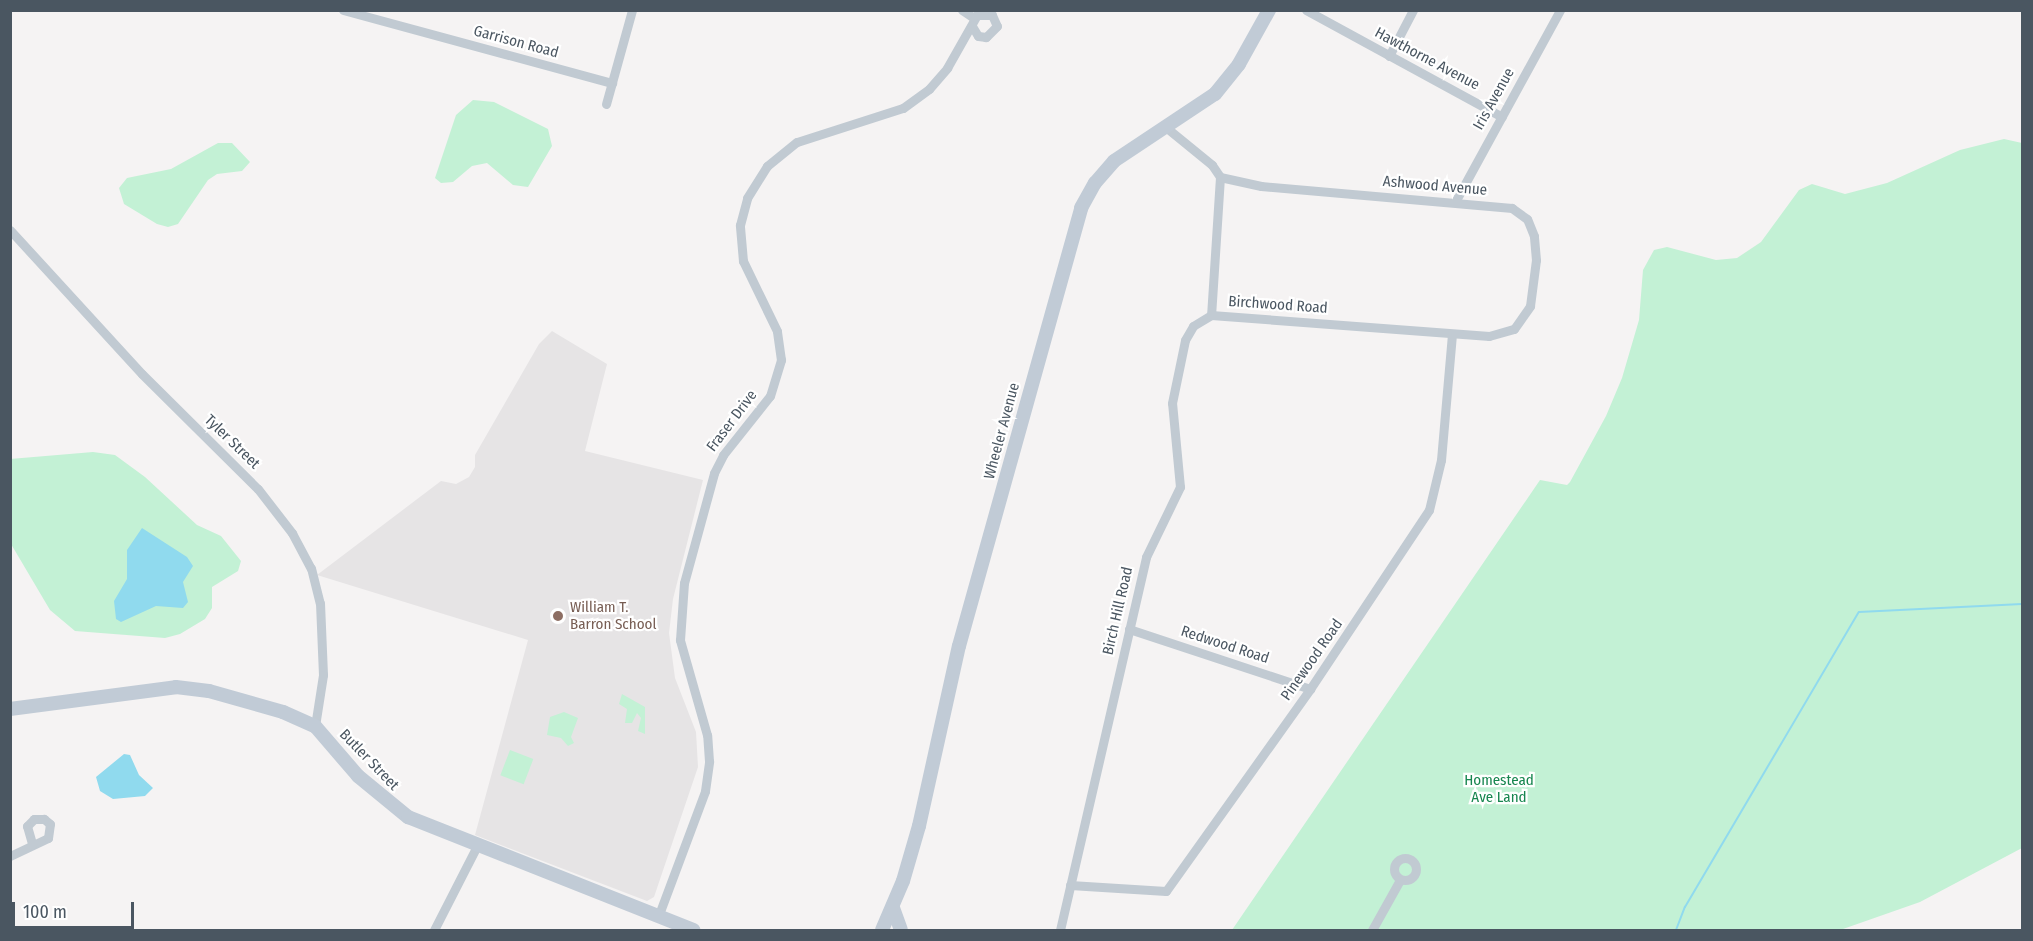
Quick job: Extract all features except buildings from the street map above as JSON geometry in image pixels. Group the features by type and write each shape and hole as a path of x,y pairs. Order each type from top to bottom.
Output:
{"street":[{"name":"Garrison Road","path":"344,10 612,83"},
{"path":"606,104 632,10"},
{"name":"Fraser Drive","path":"658,916 705,791 710,761 707,735 680,640 684,583 718,464 770,396 780,369 777,331 749,280 741,252 740,225 747,198 767,165 797,142 891,112 922,95 940,78 973,22 962,10"},
{"name":"Wheeler Avenue","path":"882,930 893,908 937,753 959,646 1078,217 1090,191 1107,168 1201,106 1228,80 1269,10"},
{"name":"Hawthorne Avenue","path":"1306,10 1502,117"},
{"path":"1389,56 1413,10"},
{"name":"Iris Avenue","path":"1455,202 1560,10"},
{"path":"1168,129 1212,165 1220,177"},
{"name":"Ashwood Avenue","path":"1220,177 1261,186 1455,202 1512,208 1520,212 1531,227 1534,279 1527,314 1514,329"},
{"name":"Birchwood Road","path":"1220,177 1211,315 1489,336 1514,329"},
{"name":"Tyler Street","path":"10,230 142,374 258,489 287,525 311,568 320,603 323,675 315,726"},
{"name":"Birch Hill Road","path":"1060,930 1150,545 1180,487 1180,467 1171,420 1181,358 1193,326 1211,315"},
{"name":"Pinewood Road","path":"1070,885 1166,891 1310,689 1430,510 1442,460 1452,334"},
{"name":"Redwood Road","path":"1129,629 1310,689"},
{"path":"10,709 176,687 243,700 315,726"},
{"name":"Butler Street","path":"315,726 344,762 397,810 477,846 693,930"},
{"path":"10,856 32,844"},
{"path":"434,930 477,846"},
{"path":"1372,930 1400,880"},
{"path":"893,908 900,930"}],"shaded area":[{"name":"William T. Barron School","path":"552,331 607,364 585,451 703,480 673,599 669,633 675,678 696,732 698,767 654,897 647,901 475,835 528,640 317,575 441,481 456,484 469,477 475,467 475,455 539,344"}],"green space":[{"path":"473,100 494,102 548,129 552,146 528,187 513,185 487,163 472,166 453,182 441,183 435,178 456,115"},
{"name":"Homestead Ave Land","path":"2004,139 2022,143 2022,848 1920,902 1843,929 1232,930 1540,480 1567,485 1570,482 1606,416 1622,378 1639,320 1643,270 1654,250 1667,247 1716,260 1737,258 1761,242 1799,190 1812,184 1845,194 1887,183 1960,150"},
{"path":"218,143 232,143 250,162 242,171 217,174 208,180 178,224 168,227 157,224 124,204 119,188 127,178 171,169"},
{"path":"93,452 115,455 145,477 197,525 221,536 241,561 238,571 212,587 212,608 205,619 180,634 165,638 75,631 50,610 11,544 10,459"},
{"path":"622,694 645,707 645,734 638,731 641,718 637,713 632,723 625,723 627,709 619,704"},
{"path":"564,712 578,718 571,737 574,743 568,746 561,738 547,735 550,717"},
{"path":"510,750 533,759 524,784 500,775"}],"water":[{"path":"142,528 187,557 193,566 183,582 188,602 183,608 156,606 121,622 116,619 114,601 127,579 127,550"},
{"path":"124,754 130,755 139,775 153,788 145,796 113,799 100,791 96,777"}],"waterway":[{"path":"1676,930 1685,907 1859,612 2022,604"}],"place":[{"name":"William T. Barron School","path":"558,616"}]}
